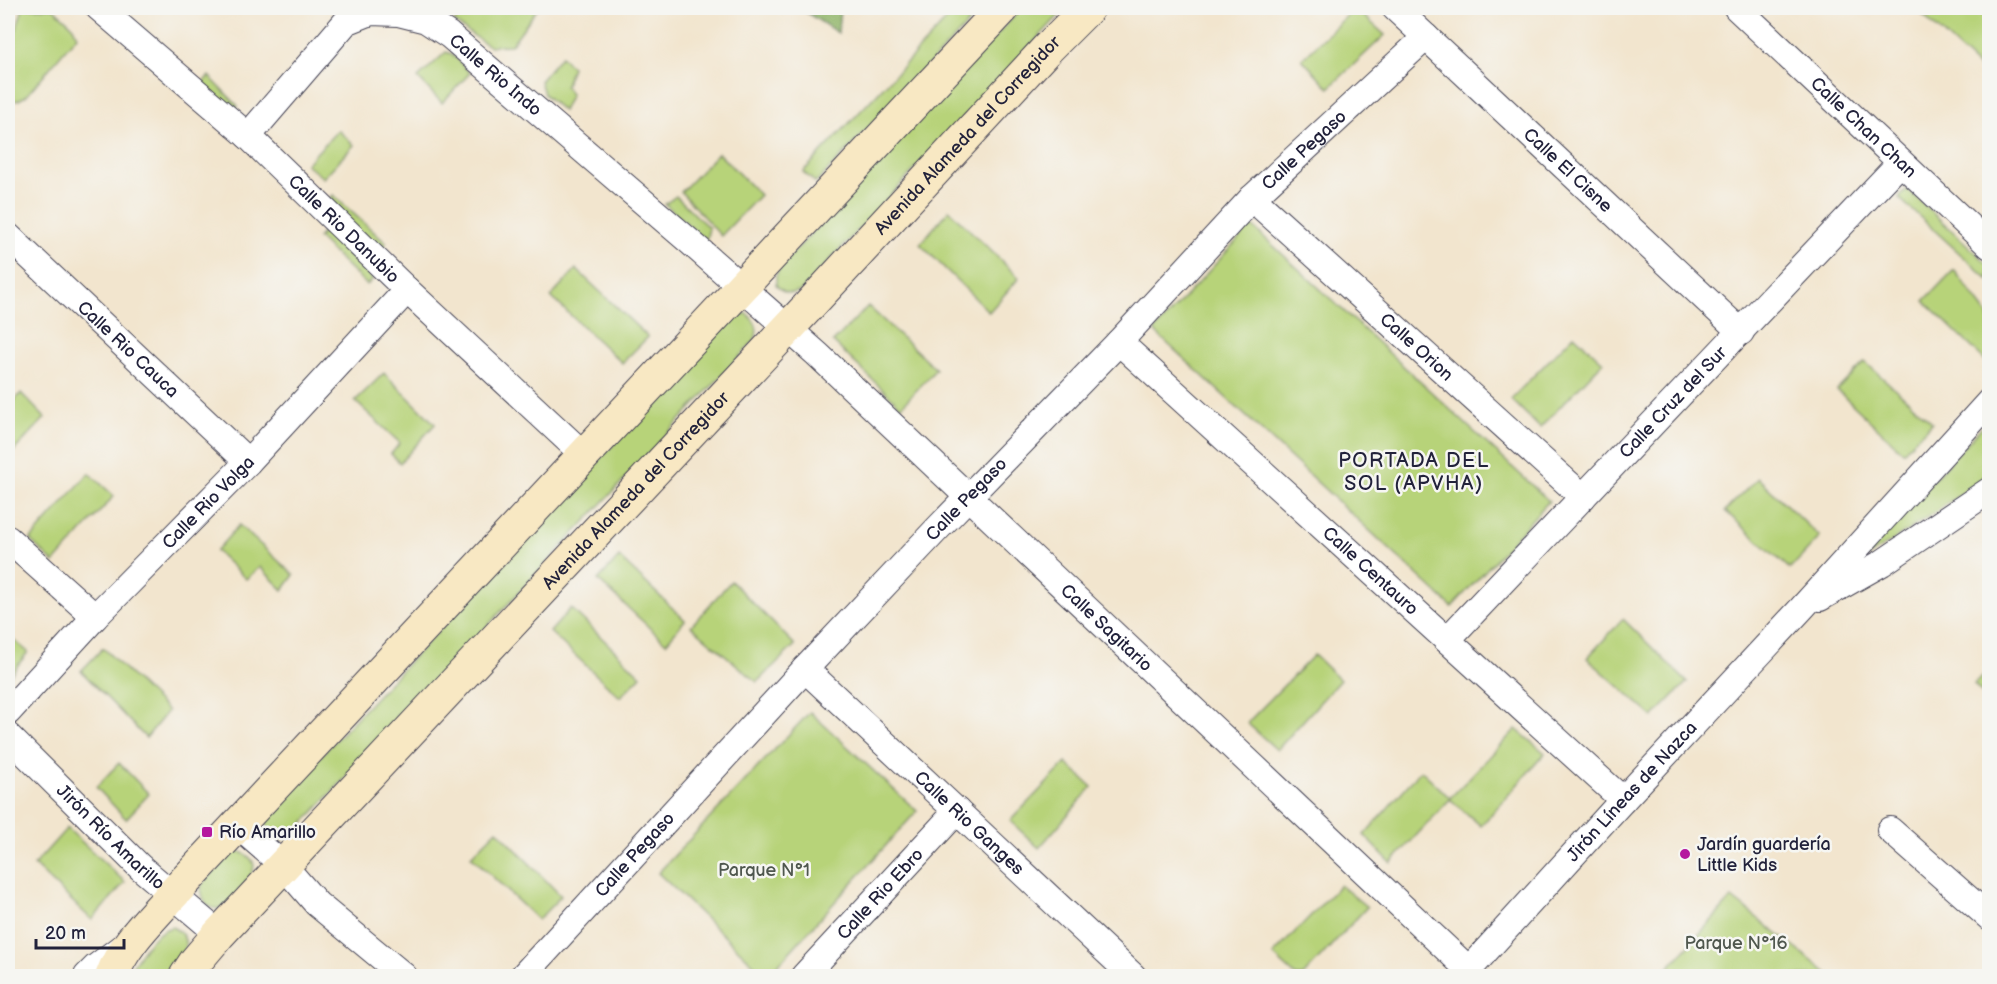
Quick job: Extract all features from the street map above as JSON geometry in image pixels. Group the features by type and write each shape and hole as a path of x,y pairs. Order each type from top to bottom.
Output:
{"main road":[{"path":"112,976 116,964 136,936 171,896 1003,8"},
{"name":"Avenida Alameda del Corregidor","path":"186,976 219,934 1047,49 1088,8"}],"street":[{"name":"Calle Rio Danubio","path":"99,8 248,136 407,290 585,455"},
{"name":"Calle El Cisne","path":"1395,8 1741,332"},
{"name":"Calle Chan Chan","path":"1737,8 1989,246"},
{"name":"Calle Rio Indo","path":"248,136 346,22 371,12 398,13 426,20 449,35 741,287"},
{"name":"Calle Pegaso","path":"523,976 805,669 1119,342 1252,198 1426,37"},
{"name":"Calle Cruz del Sur","path":"1447,640 1900,163"},
{"name":"Calle Orion","path":"1252,198 1582,497"},
{"name":"Calle Rio Cauca","path":"8,236 248,462"},
{"name":"Calle Sagitario","path":"741,287 788,328 1466,973"},
{"name":"Calle Rio Volga","path":"8,712 95,616 248,462 407,290"},
{"name":"Calle Centauro","path":"1119,342 1623,800"},
{"name":"Jirón Líneas de Nazca","path":"1466,973 1802,608 1989,400"},
{"name":"Jirón Líneas de Nazca","path":"1802,608 1882,563 1989,490"},
{"path":"8,539 95,616"},
{"name":"Calle Rio Ganges","path":"805,669 1133,976"},
{"name":"Jirón Río Amarillo","path":"8,736 124,853 171,896 219,934"},
{"name":"Calle Rio Ebro","path":"804,976 957,811"},
{"path":"237,825 283,866 317,904 404,976"},
{"path":"1890,830 1989,918"},
{"path":"87,976 136,936"}],"green space":[{"path":"23,8 53,8 72,25 77,36 26,96 8,102 8,56"},
{"path":"464,8 538,8 511,45 489,46 454,22 466,9"},
{"path":"799,8 840,8 838,33"},
{"path":"958,8 983,8 816,183 803,172"},
{"path":"1022,8 1066,8 801,291 790,293 779,288 776,285 776,276 780,267"},
{"path":"1355,8 1385,35 1329,88 1302,59"},
{"path":"1915,8 1979,8 1989,23 1989,77"},
{"path":"446,52 452,54 470,73 442,103 418,78"},
{"path":"561,56 572,67 565,87 571,94 563,111 544,94 540,81"},
{"path":"209,76 238,106 232,112 202,83"},
{"path":"338,130 354,145 323,178 306,164"},
{"path":"718,153 760,195 721,236 681,192"},
{"path":"1907,189 1989,265 1989,280 1899,198"},
{"path":"333,195 386,243 380,255 327,202"},
{"path":"676,196 709,228 706,241 665,204"},
{"path":"949,210 1019,278 989,312 920,244"},
{"path":"1251,225 1549,501 1452,607 1154,331"},
{"path":"324,231 373,279 367,285 318,238"},
{"path":"576,269 648,337 622,363 551,297"},
{"path":"1954,270 1989,316 1989,364 1924,301"},
{"path":"868,306 936,369 901,407 833,342"},
{"path":"737,313 748,314 753,320 757,330 754,341 292,835 285,839 275,838 267,826 268,812"},
{"path":"1574,335 1603,362 1540,428 1511,399"},
{"path":"1865,362 1932,422 1903,452 1837,390"},
{"path":"384,373 435,424 400,463 391,454 400,443 355,401"},
{"path":"21,393 45,418 8,457 8,408"},
{"path":"1989,419 1989,474 1853,567"},
{"path":"89,473 114,496 54,563 30,540"},
{"path":"1758,478 1820,537 1790,569 1725,511"},
{"path":"239,525 294,575 283,590 260,567 246,579 216,551"},
{"path":"619,557 685,620 666,643 598,580"},
{"path":"731,581 795,645 757,682 691,626"},
{"path":"571,608 641,676 620,697 550,632"},
{"path":"1623,619 1687,682 1653,717 1587,658"},
{"path":"8,635 28,652 8,678"},
{"path":"103,648 168,711 146,738 81,671"},
{"path":"1314,655 1340,680 1277,750 1247,723"},
{"path":"1989,672 1989,701 1974,684"},
{"name":"Parque N°1","path":"810,712 917,811 766,976 658,873"},
{"path":"1516,729 1545,753 1481,826 1450,799 1391,863 1364,835 1421,770 1450,798"},
{"path":"119,763 149,794 126,819 96,787"},
{"path":"1066,763 1092,787 1039,848 1010,821"},
{"path":"67,828 125,882 92,920 34,865"},
{"path":"497,830 561,896 538,920 471,856"},
{"path":"238,851 251,859 254,868 252,873 226,906 213,908 206,903 201,885 229,855"},
{"path":"1340,885 1367,907 1303,976 1296,976 1273,955"},
{"name":"Parque N°16","path":"1732,898 1831,976 1661,976"},
{"path":"172,927 180,932 185,944 181,957 167,976 126,976 151,940"}],"place":[{"name":"Río Amarillo","path":"207,832"},
{"name":"Jardín guardería Little Kids","path":"1685,854"}],"district":[{"name":"PORTADA DEL SOL (APVHA)","path":"1414,472"}]}
